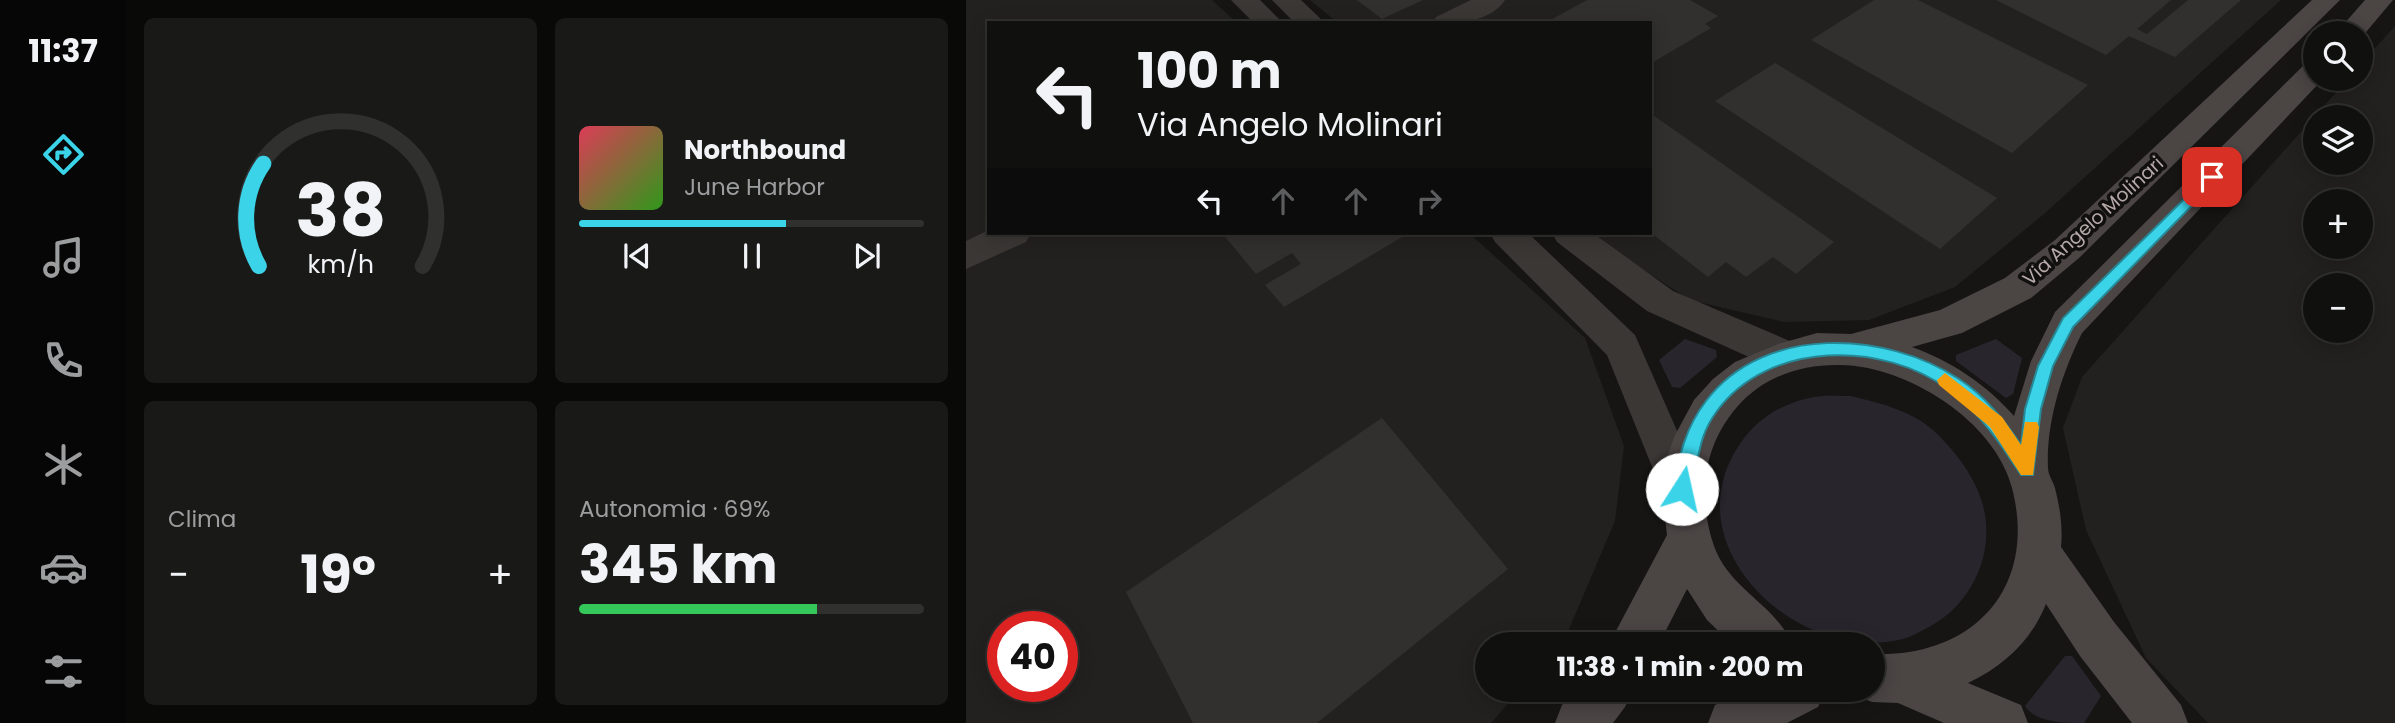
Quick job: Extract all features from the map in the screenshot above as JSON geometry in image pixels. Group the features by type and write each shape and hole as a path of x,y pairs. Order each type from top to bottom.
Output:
{"street":[{"path":"1244,0 1268,21"},
{"path":"1285,0 1310,21"},
{"path":"1450,21 1492,0"},
{"name":"Via Angelo Molinari","path":"1850,349 1948,322 2018,288 2067,249 2327,0"},
{"path":"2361,21 2380,0"},
{"path":"2027,470 2033,409 2046,366 2068,323 2303,82"},
{"path":"966,256 1010,235"},
{"path":"1509,235 1622,346 1682,489 1688,541 1718,597 1755,632"},
{"path":"1572,235 1660,300 1785,356"},
{"path":"1682,489 1690,443 1712,405 1745,375 1785,356 1817,349 1850,349 1903,359 1954,384 1996,422 2027,470 2039,512 2040,555 2027,600 1998,639 1955,667 1888,679"},
{"path":"1639,632 1688,541"},
{"path":"2040,555 2098,639 2163,723"},
{"path":"1888,679 2003,723"},
{"path":"1580,723 1598,702"},
{"path":"1733,723 1776,702"}],"shaded area":[{"path":"966,0 1212,0 1235,21 987,21 987,235 1471,235 1585,338 1624,446 1615,521 1568,632 1475,632 1475,702 1509,702 1491,723 966,723"},
{"path":"1310,0 2281,0 2044,214 1955,287 1869,320 1784,322 1690,300 1628,260 1597,235 1652,235 1652,21 1336,21"},
{"path":"2395,26 2395,723 2208,723 2146,658 2086,530 2063,428 2082,377 2303,129 2303,175 2373,175 2373,105 2325,105 2337,91 2373,91 2373,51"},
{"path":"1685,339 1716,350 1717,357 1680,388 1672,387 1659,360"},
{"path":"1996,339 2022,358 2013,394 2006,398 1956,361 1956,355"},
{"path":"1851,396 1904,412 1924,423 1955,453 1981,499 1986,537 1978,574 1957,605 1943,618 1912,636 1885,640 1885,632 1819,632 1786,615 1756,589 1733,557 1721,521 1723,482 1740,444 1763,419 1782,407 1803,399"},
{"path":"2065,656 2072,656 2101,696 2084,723 2043,719 2025,706"}],"building":[{"path":"1357,0 1423,0 1382,19"},
{"path":"1587,0 1690,0 1718,16 1705,24 1711,28 1652,63 1652,21 1549,21"},
{"path":"1874,0 1918,0 2088,85 2012,153 1811,40"},
{"path":"1996,0 2171,0 2137,29 2147,34 2188,0 2241,0 2175,57 2129,36 2106,55"},
{"path":"1775,63 1997,198 1940,249 1715,101"},
{"path":"1652,114 1834,242 1796,274 1773,257 1746,277 1726,262 1708,277 1652,234"},
{"path":"1224,235 1406,235 1284,307 1265,285 1301,264 1292,253 1256,274"},
{"path":"1382,418 1508,569 1317,723 1193,723 1126,592"}],"slow traffic":[{"path":"1945,380 1954,384 1996,422 2027,470 2031,427"}],"route":[{"path":"1682,489 1690,443 1712,405 1745,375 1785,356 1817,349 1850,349 1903,359 1954,384 1996,422 2027,470 2033,409 2046,366 2068,323 2212,177"}]}
